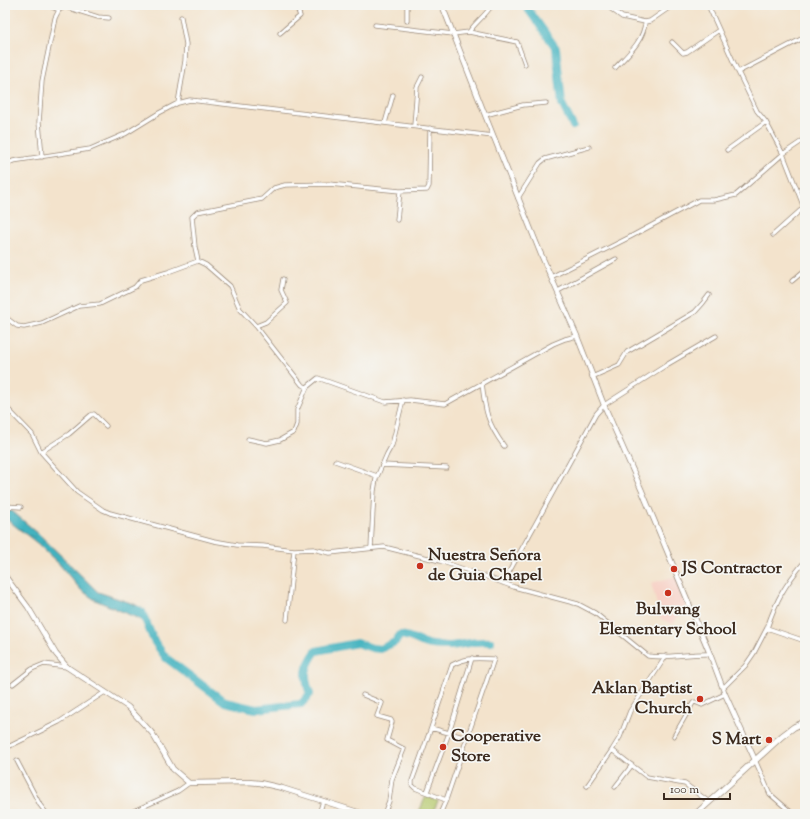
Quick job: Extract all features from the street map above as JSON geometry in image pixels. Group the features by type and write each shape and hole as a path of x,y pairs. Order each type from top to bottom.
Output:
{"main road":[{"path":"696,814 787,732 805,722"}],"street":[{"path":"47,5 59,10"},
{"path":"280,33 300,16 297,8 285,5"},
{"path":"407,5 407,21"},
{"path":"442,5 518,198 577,336 592,377 642,491 710,654 725,694 770,794 793,814"},
{"path":"469,32 472,27 484,17 492,5"},
{"path":"606,5 622,18 645,22 650,21 673,5"},
{"path":"708,5 757,110 766,122 783,154 804,209 773,235"},
{"path":"42,157 39,122 42,82 56,14 59,10 67,6 98,17 109,18"},
{"path":"178,103 185,61 186,44 182,17"},
{"path":"615,68 634,48 643,32 645,22"},
{"path":"375,25 453,34 469,32 516,42 525,64"},
{"path":"672,42 683,53 687,52 719,30"},
{"path":"738,72 805,37"},
{"path":"414,126 417,87 422,76"},
{"path":"385,123 393,95"},
{"path":"5,165 13,161 78,152 98,146 125,134 158,113 178,103 190,100 493,136"},
{"path":"485,115 523,105 546,104"},
{"path":"727,150 766,122"},
{"path":"198,261 192,217 197,212 262,199 274,188 285,185 329,184 400,191 425,191 428,189 430,128"},
{"path":"551,277 699,200 714,200 736,195 783,154 805,139"},
{"path":"518,198 540,163 546,159 588,147"},
{"path":"397,220 400,191"},
{"path":"558,291 616,259"},
{"path":"5,317 17,326 24,327 42,323 79,306 100,304 135,287 140,280 198,261 206,265 230,286 240,309 256,326 302,385 307,387"},
{"path":"792,281 805,270"},
{"path":"256,326 266,322 287,303 280,290 283,279"},
{"path":"592,377 619,365 627,352 695,312 704,303 709,295"},
{"path":"248,438 268,443 280,440 294,432 297,424 297,410 307,387 318,378 385,402 403,400 445,404 482,382 553,344 577,336"},
{"path":"503,583 589,424 596,414 604,405 668,364 716,336"},
{"path":"482,382 485,408 488,419 494,434 504,446"},
{"path":"371,548 374,491 382,465 392,445 403,400"},
{"path":"5,406 32,434 41,452 77,492 103,510 110,513 214,541 237,545 263,546 294,550 313,549 330,553 384,547 440,561 514,588 556,598 586,608 595,613 648,656 656,657 699,653 710,654"},
{"path":"41,452 69,434 91,415 94,414 106,426"},
{"path":"335,462 378,476"},
{"path":"382,465 447,468"},
{"path":"5,506 21,507"},
{"path":"287,620 294,550"},
{"path":"723,688 745,666 754,653 767,628 774,606 785,586 805,561"},
{"path":"5,576 28,607 56,654 67,667 128,707 152,733 173,769 189,783"},
{"path":"767,628 805,641"},
{"path":"587,786 620,737 630,711 666,656"},
{"path":"427,792 449,732 472,658"},
{"path":"440,814 446,800 494,658 472,658 459,661 452,665 432,728 412,781 412,785 415,788 446,800"},
{"path":"13,684 32,669 44,664 67,667"},
{"path":"10,746 59,722 105,692"},
{"path":"674,736 693,703 695,702 702,704 725,694"},
{"path":"363,695 382,703 377,716 391,720 392,722 387,740 404,748 392,779 389,801 384,814"},
{"path":"432,728 467,738"},
{"path":"612,750 647,777 685,784 709,802"},
{"path":"17,761 40,805 47,814"},
{"path":"614,786 632,765"},
{"path":"127,814 178,791 189,783 248,782 282,788 364,814"},
{"path":"319,814 323,801"}],"shaded area":[{"name":"Bulwang Elementary School","path":"677,576 687,603 673,624 661,619 651,583"}],"green space":[{"path":"426,796 438,801 432,814 418,814"}],"water":[{"path":"5,511 12,511 40,535 98,592 134,604 145,610 144,621 95,600 81,590 59,564 37,543 5,518"}],"waterway":[{"path":"525,5 556,48 562,104 573,126"},
{"path":"138,610 142,612 154,641 166,658 225,702 256,709 301,704 310,694 306,682 306,671 309,662 316,651 357,643 380,649 395,642 400,635 437,646 491,642"}],"place":[{"name":"Nuestra Señora de Guia Chapel","path":"420,566"},
{"name":"JS Contractor","path":"674,569"},
{"name":"Bulwang Elementary School","path":"668,593"},
{"name":"Aklan Baptist Church","path":"700,699"},
{"name":"S Mart","path":"769,740"},
{"name":"Cooperative Store","path":"443,747"}]}
